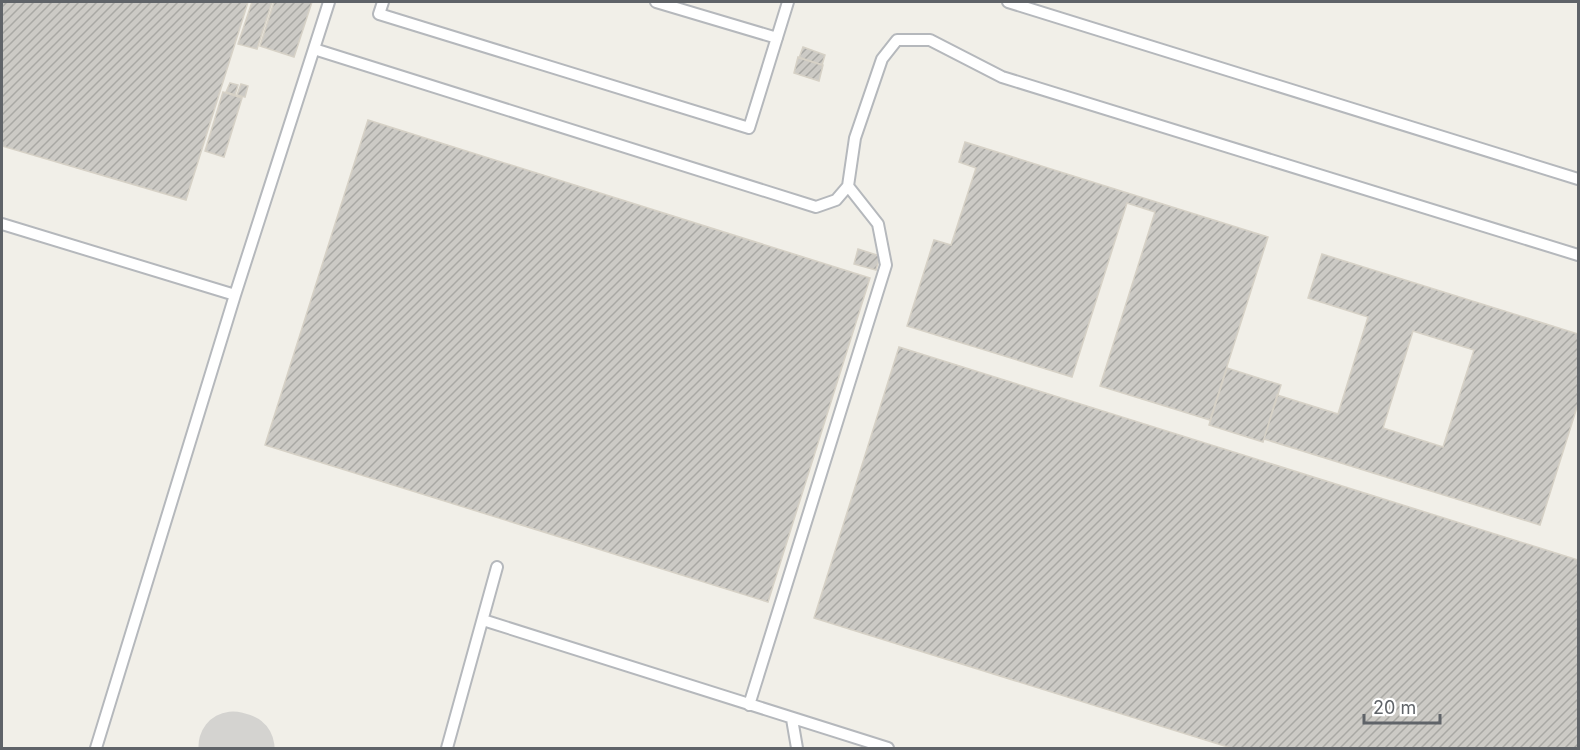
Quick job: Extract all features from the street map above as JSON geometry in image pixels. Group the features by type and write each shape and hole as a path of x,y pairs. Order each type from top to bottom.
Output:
{"lane":[{"path":"96,748 235,295 329,2"},
{"path":"383,2 379,14 749,128 788,2"},
{"path":"656,2 777,38"},
{"path":"1008,2 1578,179"},
{"path":"314,49 816,207 836,200 848,186 855,138 882,59 897,40 930,40 1002,77 1578,255"},
{"path":"749,705 886,265 878,224 848,186"},
{"path":"2,224 235,295"},
{"path":"447,748 497,567"},
{"path":"483,620 888,748"},
{"path":"792,719 797,748"}],"building":[{"path":"2,2 248,2 186,200 2,146"},
{"path":"252,2 272,2 257,49 238,44"},
{"path":"274,2 312,2 294,57 260,46"},
{"path":"803,47 825,55 822,65 799,58"},
{"path":"798,57 823,65 819,81 794,73"},
{"path":"230,83 238,85 235,95 226,92"},
{"path":"241,84 248,86 245,97 237,95"},
{"path":"223,92 242,98 224,157 205,151"},
{"path":"368,120 870,278 768,602 265,445"},
{"path":"965,142 1268,237 1210,420 1100,386 1155,212 1127,203 1072,377 907,326 934,240 951,245 976,168 959,162"},
{"path":"858,249 880,256 876,270 854,264"},
{"path":"1322,254 1578,334 1578,404 1540,525 1264,439 1277,395 1338,414 1368,317 1308,298","holes":["1413,331 1474,350 1443,447 1383,428"]},
{"path":"899,347 1578,560 1578,748 1231,748 814,618"},
{"path":"1227,368 1281,385 1263,442 1209,425"}],"taxiway":[{"path":"233,746 240,748"}]}
